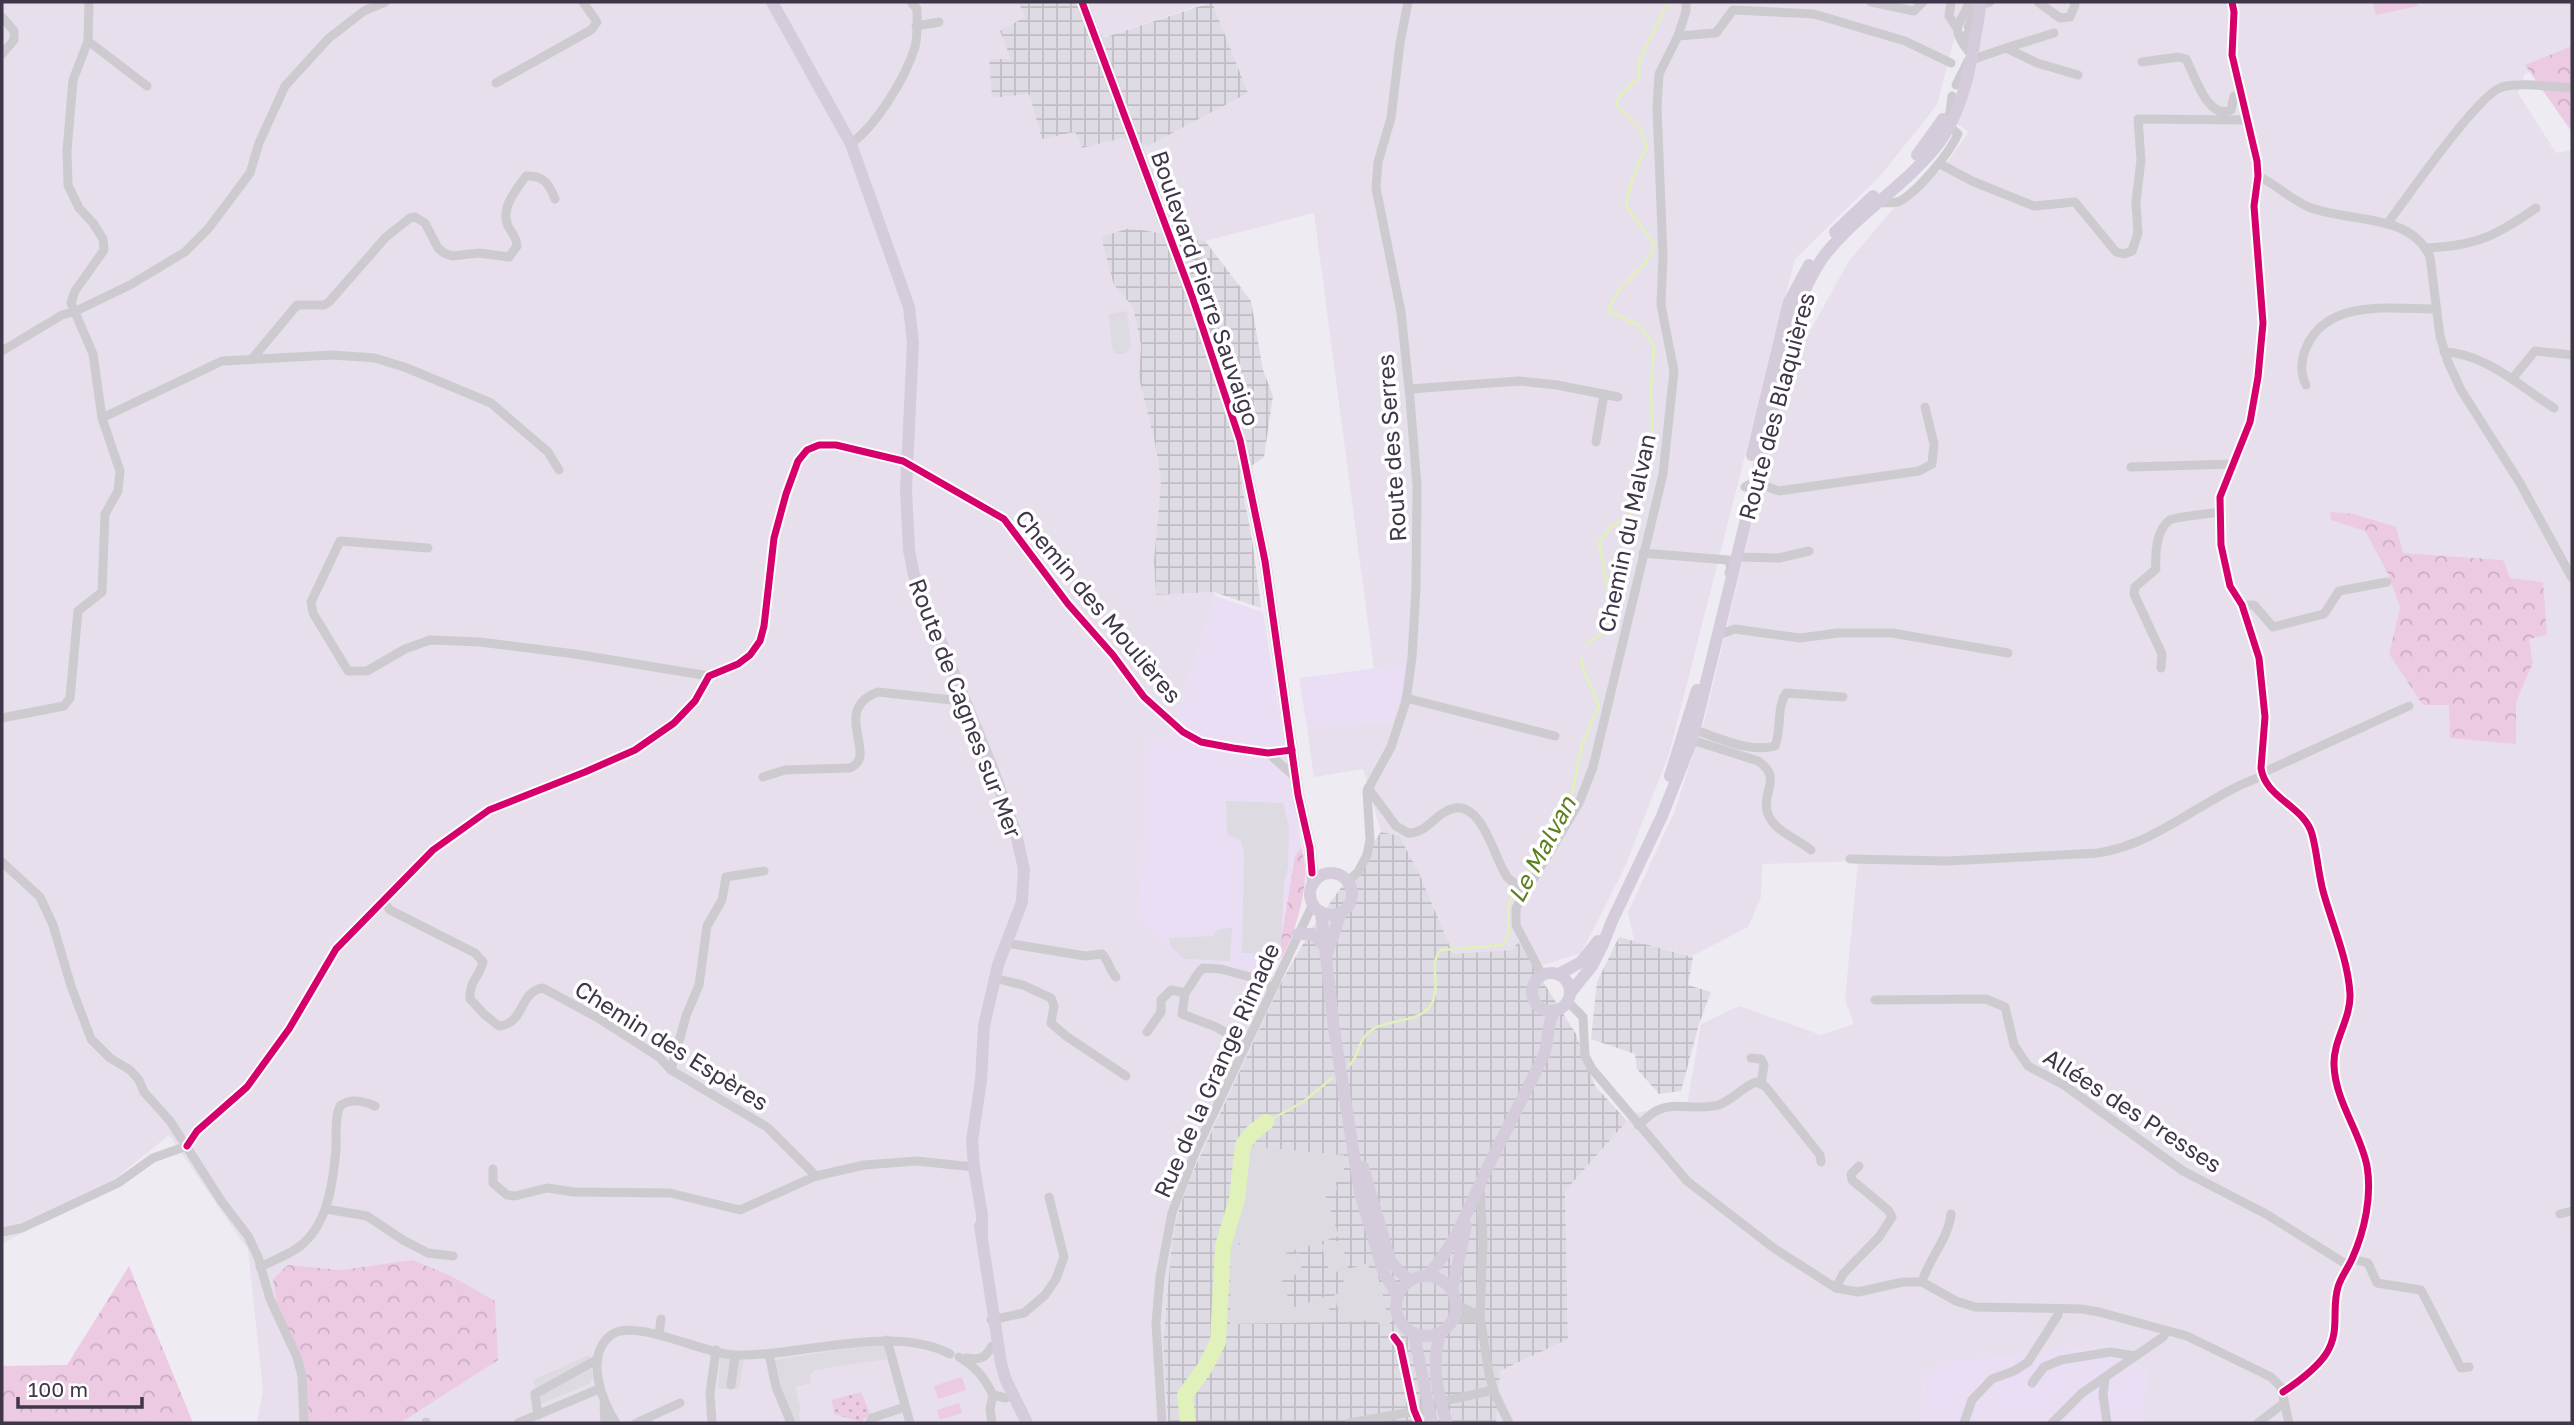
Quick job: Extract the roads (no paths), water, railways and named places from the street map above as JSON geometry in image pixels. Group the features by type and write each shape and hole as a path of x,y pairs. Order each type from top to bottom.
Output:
{"main road":[{"name":"Route de Cagnes sur Mer","path":"772,2 852,144 903,286 913,326 907,524 914,575 1005,803 1021,854 1024,886 1018,916 1006,943 987,1006 981,1080 972,1141 971,1167 992,1320"},
{"name":"Boulevard Pierre Sauvaigo","path":"1082,2 1192,296 1233,418 1265,561 1296,778 1310,848 1313,884"},
{"name":"Route des Blaquières","path":"1644,853 1687,725 1733,558 1775,356 1789,302 1798,282 1824,243 1925,147 1946,114 1965,39 1978,2"},
{"name":"Route des Blaquières","path":"1750,484 1793,326 1808,282 1823,257 1936,147 1960,100 1965,39 1978,2"},
{"name":"Route des Blaquières","path":"1612,921 1662,816 1694,735 1724,610 1733,558"},
{"path":"1310,848 1332,873"},
{"path":"1317,908 1333,915 1348,906 1352,898 1348,881 1332,873 1321,876 1310,892 1317,908 1325,951 1356,1172 1383,1271 1397,1295 1396,1314 1399,1322 1414,1335 1427,1337 1440,1334"},
{"path":"1325,951 1341,912"},
{"path":"1538,1068 1540,1034 1537,1005 1532,989 1542,975 1559,974 1581,962 1612,921"},
{"path":"1427,1276 1447,1252 1470,1210 1480,1184 1545,1054 1547,1027 1555,1011 1592,966 1612,921"},
{"path":"1298,934 1313,934 1325,951"},
{"path":"1559,974 1567,981 1569,997"},
{"path":"1537,1005 1547,1011 1555,1011"},
{"path":"1355,1152 1362,1163 1391,1261 1399,1272 1410,1280"},
{"path":"1452,1291 1470,1210"},
{"path":"1397,1295 1410,1280 1427,1276 1445,1283 1452,1291 1456,1304 1453,1320 1440,1334 1434,1364 1440,1402 1447,1423"},
{"path":"992,1320 992,1346 999,1397 1020,1423"},
{"path":"992,1320 1005,1378 1027,1423"},
{"path":"1414,1335 1432,1423"}],"street":[{"path":"2,718 64,706 70,698 78,611 102,592 105,514 118,491 120,471 102,418 93,354 71,303 75,291 104,250 103,239 79,208 68,185 67,151 73,80 88,41 89,2"},
{"path":"2,352 62,315 75,312 130,285 185,252 208,229 250,173 259,143 285,86 329,38 364,11 385,2"},
{"path":"496,83 591,30 597,22 583,2"},
{"path":"852,144 865,133 889,101 915,47 917,9 911,2"},
{"name":"Route des Serres","path":"1348,881 1364,862 1369,848 1368,788 1391,747 1406,698 1412,657 1417,486 1410,389 1401,312 1376,188 1378,162 1391,117 1408,2"},
{"name":"Chemin du Malvan","path":"1542,975 1516,925 1517,908 1579,803 1593,767 1663,474 1674,371 1661,304 1663,256 1657,107 1659,74 1678,36 1686,2"},
{"path":"1871,2 1914,11 1923,2"},
{"path":"1951,2 1949,16 1965,39 2006,48 2037,63 2078,75"},
{"path":"2038,2 2060,18 2070,17 2074,2"},
{"path":"2232,2 2235,12 2232,55 2258,176 2254,206 2263,323 2250,422 2220,497 2221,545 2230,586 2242,605 2259,658 2265,717 2263,777 2303,817 2312,833 2323,892 2348,983 2349,1006 2336,1044 2334,1065 2338,1087 2364,1155 2368,1184 2364,1227 2338,1286 2335,1331 2327,1353 2258,1423"},
{"path":"1678,36 1716,33 1733,10 1814,14 1905,41 1951,63"},
{"path":"2,17 15,31 14,40 2,54"},
{"path":"916,26 939,22"},
{"path":"2006,48 2054,33"},
{"path":"88,41 147,86"},
{"path":"2142,62 2178,57 2186,60 2207,101 2220,113 2231,110 2234,96 2241,94"},
{"path":"2387,224 2454,135 2494,90 2511,86 2572,88"},
{"path":"1948,126 1954,90"},
{"path":"1940,164 1972,181 2035,206 2075,202 2116,252 2124,254 2132,251 2138,233 2136,202 2141,160 2138,119 2247,120"},
{"path":"1925,147 1930,146 1942,129 1948,126"},
{"path":"1877,202 1891,204 1901,200 1940,164 1958,134 1948,126"},
{"path":"252,359 298,305 324,305 329,302 386,237 410,218 415,217 425,223 438,248 444,253 452,256 479,253 509,257 517,246 517,240 505,214 515,191 526,176 543,178 550,186 555,199"},
{"path":"2258,176 2311,209 2387,224 2419,240 2426,248 2431,257 2444,352 2461,390 2520,483 2572,578"},
{"path":"2426,248 2448,247 2483,239 2507,228 2536,208"},
{"path":"2306,385 2301,366 2304,352 2309,341 2327,321 2357,310 2437,309"},
{"path":"2512,379 2535,351 2572,355"},
{"path":"2444,352 2469,356 2512,379 2554,408"},
{"path":"102,418 222,361 342,356 374,358 407,368 491,403 548,452 559,470"},
{"path":"1410,389 1519,381 1557,385 1618,397"},
{"path":"1596,442 1604,394"},
{"path":"1750,484 1779,491 1919,471 1932,464 1934,444 1925,407"},
{"name":"Chemin des Moulières","path":"709,677 738,664 750,655 760,641 774,538 798,461 807,450 819,445 836,445 873,452 907,464 1004,519 1068,604 1113,655 1144,697 1183,732 1201,742 1268,753 1292,750"},
{"path":"2131,467 2232,464"},
{"path":"2161,668 2162,654 2134,594 2136,587 2156,569 2158,540 2171,519 2221,512"},
{"path":"2,1232 22,1228 118,1183 153,1158 180,1149 247,1087 289,1029 336,949 433,850 489,810 635,750 674,723 695,701 709,677 575,654 480,642 430,639 405,649 367,671 348,671 313,613 311,602 340,541 428,548"},
{"path":"1643,553 1780,558 1808,551"},
{"path":"2242,605 2254,605 2273,627 2323,614 2339,591 2387,582"},
{"path":"1718,635 1735,629 1800,638 1838,633 1892,633 2008,653"},
{"path":"763,777 785,770 849,768 858,765 861,753 854,726 861,704 868,696 878,692 952,700 963,698"},
{"path":"1694,735 1765,749 1775,746 1778,740 1780,702 1786,693 1843,697"},
{"path":"1406,698 1555,736"},
{"path":"1850,859 1948,861 2098,853 2123,849 2148,838 2211,801 2409,706"},
{"path":"1694,735 1765,766 1770,774 1771,786 1766,809 1771,819 1783,833 1798,839 1811,850"},
{"path":"1268,753 1296,778"},
{"path":"1368,788 1399,829 1411,834 1425,828 1451,809 1465,811 1475,818 1488,835 1510,880 1526,890"},
{"path":"1368,811 1371,805 1379,804"},
{"path":"2,862 40,897 53,925 91,1039 110,1058 130,1070 139,1080 144,1093 170,1121 180,1149 248,1236 270,1299 297,1357 302,1377 304,1423"},
{"path":"671,1070 686,1016 699,985 707,926 722,900 726,877 765,871"},
{"name":"Chemin des Espères","path":"383,900 390,910 475,953 482,962 481,971 469,986 470,999 485,1016 499,1026 508,1025 521,1013 525,997 533,989 543,988 598,1018 659,1057 671,1070 767,1127 816,1176"},
{"name":"Rue de la Grange Rimade","path":"1162,1423 1156,1323 1160,1277 1172,1213 1196,1150 1272,987 1298,934 1317,908"},
{"path":"1006,943 1085,956 1102,954 1116,977"},
{"path":"1245,1044 1216,1027 1182,1014 1185,993 1203,968 1221,968 1272,987"},
{"path":"994,978 1023,985 1051,998 1054,1006 1051,1023 1066,1037 1126,1076"},
{"path":"1147,1032 1161,1012 1161,1000 1171,990 1185,993"},
{"path":"1569,997 1583,1017 1587,1062 1677,1172 1725,1212 1836,1288 1858,1292 1903,1282 1922,1282 1956,1301 1975,1307 2099,1312 2188,1336 2263,1372 2277,1382 2289,1423"},
{"name":"Allées des Presses","path":"1875,1000 1986,999 2005,1007 2014,1045 2028,1066 2063,1085 2183,1171 2266,1214 2350,1263"},
{"path":"1751,1058 1761,1059 1764,1065 1761,1084 1820,1155 1821,1162"},
{"path":"1638,1125 1656,1110 1714,1106 1729,1100 1749,1085 1761,1084"},
{"path":"260,1267 299,1247 319,1225 326,1209 335,1171 338,1111 345,1103 352,1101 363,1101 375,1107"},
{"path":"493,1169 493,1183 499,1190 515,1196 547,1188 574,1192 670,1193 740,1210 816,1176 890,1161 971,1167"},
{"path":"1836,1288 1843,1274 1879,1237 1892,1217 1888,1210 1852,1180 1851,1174 1859,1166"},
{"path":"1480,1184 1483,1242 1480,1316 1493,1390 1509,1423"},
{"path":"992,1320 1024,1313 1045,1295 1056,1279 1063,1256 1049,1197"},
{"path":"326,1209 368,1216 428,1253 453,1256"},
{"path":"2560,1214 2572,1211"},
{"path":"1922,1282 1949,1229 1951,1214"},
{"path":"2350,1263 2368,1263 2377,1283 2421,1290 2461,1368 2469,1367"},
{"path":"1456,1304 1480,1316"},
{"path":"1964,1423 1972,1400 1992,1379 2014,1371 2028,1362 2058,1315 2059,1309"},
{"path":"1453,1320 1480,1316"},
{"path":"659,1335 661,1318"},
{"path":"616,1423 599,1389 598,1359 612,1334 628,1331 659,1335 735,1356 887,1340 916,1343 950,1354"},
{"path":"2052,1423 2082,1392 2163,1337 2167,1331"},
{"path":"1394,1337 1401,1348 1414,1410"},
{"path":"887,1340 910,1423"},
{"path":"992,1346 987,1356 979,1360 959,1357 977,1368 999,1397 990,1409 992,1423"},
{"path":"712,1423 710,1393 716,1350"},
{"path":"2032,1382 2043,1367 2062,1360 2110,1352 2134,1356"},
{"path":"769,1354 776,1387 791,1423"},
{"path":"730,1385 735,1356"},
{"path":"538,1415 534,1394 598,1359"},
{"path":"2105,1378 2103,1395 2107,1423"},
{"path":"518,1423 599,1389"},
{"path":"1440,1402 1493,1390"},
{"path":"604,1403 605,1423"},
{"path":"636,1423 680,1403"},
{"path":"870,1423 872,1418 905,1407"},
{"path":"1349,1423 1428,1409"}],"waterway":[{"name":"Le Malvan","path":"1586,645 1609,627 1613,616 1599,542 1611,527 1630,516 1653,451 1651,391 1654,346 1639,325 1609,312 1617,293 1645,263 1654,244 1626,206 1633,175 1647,147 1640,130 1616,105 1620,95 1639,78 1639,61 1668,2"},
{"name":"Le Malvan","path":"1350,1065 1364,1037 1373,1029 1413,1018 1427,1010 1434,996 1435,961 1441,950 1503,945 1509,933 1508,905 1549,829 1571,798 1582,745 1599,705 1584,672 1581,658"},
{"name":"Le Malvan","path":"1266,1122 1303,1102 1332,1078"},
{"name":"Le Malvan","path":"1188,1423 1185,1395 1204,1369 1218,1342 1223,1246 1237,1199 1243,1145 1251,1134 1266,1122"}]}
